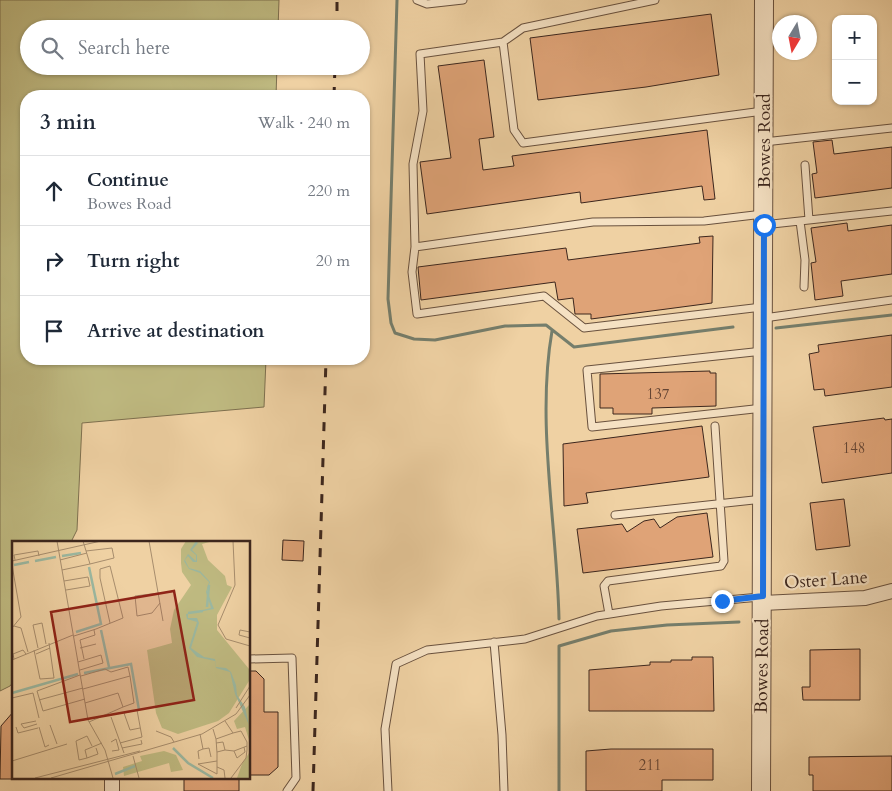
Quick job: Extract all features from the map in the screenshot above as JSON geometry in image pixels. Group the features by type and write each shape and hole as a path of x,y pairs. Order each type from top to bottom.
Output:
{"street":[{"name":"Bowes Road","path":"761,791 764,0"},
{"name":"Oster Lane","path":"763,600 865,598 892,591"},
{"path":"112,778 112,791"}],"lane":[{"path":"416,0 427,4 462,0"},
{"path":"655,0 523,28 503,42 420,54 423,111 412,164 415,247 412,272 416,314 544,296 584,328 892,300"},
{"path":"503,42 514,130 523,143 764,111"},
{"path":"764,142 892,128"},
{"path":"805,165 809,220"},
{"path":"415,247 593,222 764,219 800,221 892,210"},
{"path":"800,221 805,260 804,287"},
{"path":"763,351 587,370 592,428 763,408"},
{"path":"609,614 604,586 608,581 720,566 725,557 715,426"},
{"path":"615,515 763,499"},
{"path":"388,791 385,729 396,664 427,650 525,639 609,614 661,606 763,600"},
{"path":"494,642 502,735 504,791"},
{"path":"250,659 292,658 296,778 287,791"}],"shaded area":[{"path":"0,0 279,0 278,20 20,20 20,75 277,75 276,90 20,90 20,365 266,365 264,407 82,423 77,530 72,541 12,541 12,684 0,691"}],"building":[{"path":"711,14 719,75 646,87 538,100 530,38"},
{"path":"484,60 494,137 479,139 483,170 514,166 512,156 707,130 715,199 704,200 702,186 581,203 580,192 427,214 420,162 451,158 438,66"},
{"path":"832,140 834,154 892,147 892,188 815,198 812,174 817,173 813,142"},
{"path":"847,223 848,231 892,225 892,274 841,281 843,296 815,300 811,263 816,262 811,228"},
{"path":"713,236 712,303 591,319 591,314 575,314 573,298 558,300 555,282 421,300 418,267 566,248 568,260 700,243 699,237"},
{"path":"892,335 892,387 825,396 824,389 814,390 809,354 819,352 818,345"},
{"path":"710,371 710,373 716,373 716,406 652,408 652,414 613,414 613,408 600,408 600,374"},
{"path":"884,418 885,420 892,419 892,473 822,483 813,427"},
{"path":"702,426 709,477 586,493 588,503 564,506 563,444"},
{"path":"844,499 850,546 816,550 810,503"},
{"path":"707,513 713,557 583,573 577,529 622,524 627,532 644,521 654,519 660,528 677,517"},
{"path":"283,540 304,541 303,561 282,560"},
{"path":"860,649 860,700 803,700 802,687 810,687 810,650"},
{"path":"692,657 713,657 714,711 589,711 589,670 650,665 650,662 692,660"},
{"path":"250,671 256,671 264,679 264,712 278,712 278,767 269,775 250,775"},
{"path":"12,713 12,778 14,779 0,779 1,726"},
{"path":"611,749 713,749 713,780 662,780 662,791 586,791 586,751"},
{"path":"892,756 892,791 813,791 813,775 809,775 809,757"},
{"path":"184,778 239,778 239,791 184,791"}],"waterway":[{"path":"397,0 388,299 391,323 395,333 414,339 435,340 505,326 546,325 574,347 733,327"},
{"path":"776,328 892,315"},
{"path":"552,331 546,402 559,619"},
{"path":"559,791 559,646 611,631 667,625 739,622"}],"railway":[{"path":"337,0 337,20"},
{"path":"334,90 335,75"},
{"path":"313,791 326,365"}],"route":[{"path":"722,601 763,596 764,225"}]}
